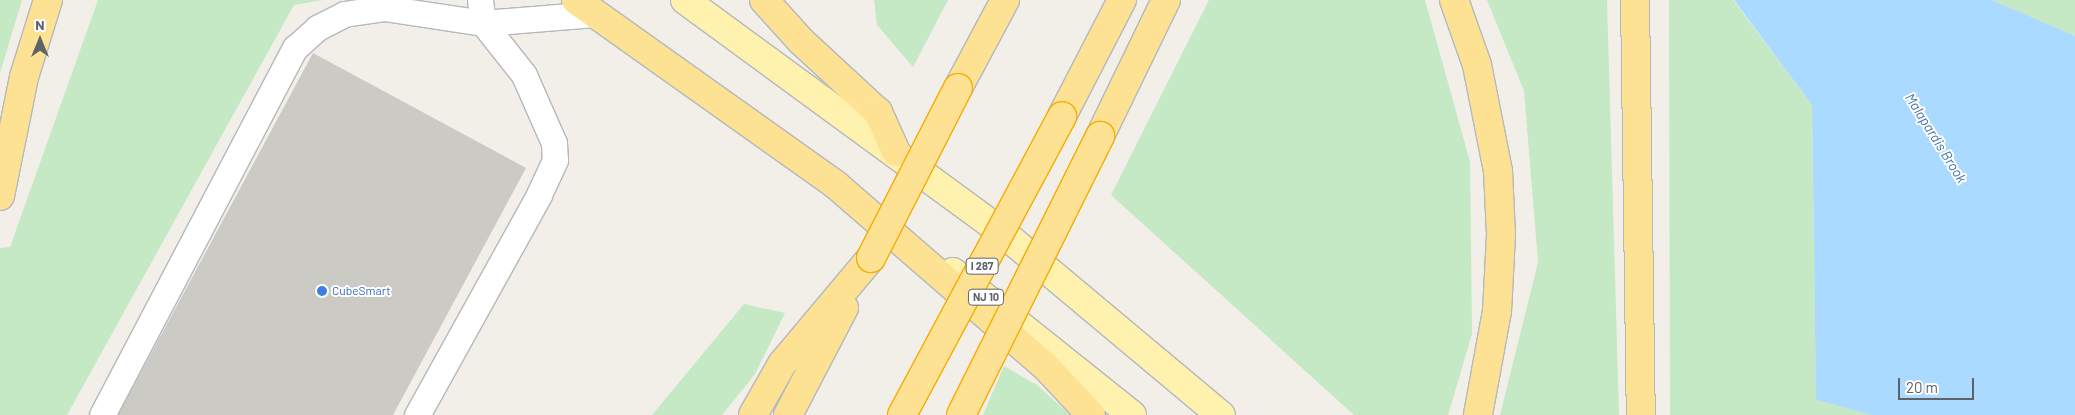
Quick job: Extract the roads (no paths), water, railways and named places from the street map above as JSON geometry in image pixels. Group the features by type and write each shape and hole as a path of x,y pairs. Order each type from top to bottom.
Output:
{"highway":[{"path":"0,196 24,76 48,0"},
{"path":"764,0 801,41 878,112 896,152"},
{"path":"788,415 1005,0"},
{"name":"I 287","path":"902,415 1122,0"},
{"path":"961,415 1166,0"},
{"path":"1454,0 1477,65 1498,171 1497,311 1478,415"},
{"path":"1635,0 1641,415"},
{"name":"NJ 10","path":"586,7 836,185"},
{"path":"836,185 1046,368 1091,415"},
{"path":"753,415 782,364 870,258"}],"main road":[{"path":"684,0 896,152 1002,233 1221,415"},
{"name":"NJ 10","path":"836,185 1020,322 1132,415"}],"lane":[{"path":"102,415 294,48 317,28 344,14 384,8 482,12 586,7"},
{"path":"417,415 555,160 554,144 524,75 482,12"}],"water":[{"name":"Malapardis Brook","path":"1734,0 1992,0 2075,36 2075,415 1872,415 1816,400 1812,105"}],"place":[{"name":"CubeSmart","path":"322,291"}]}
